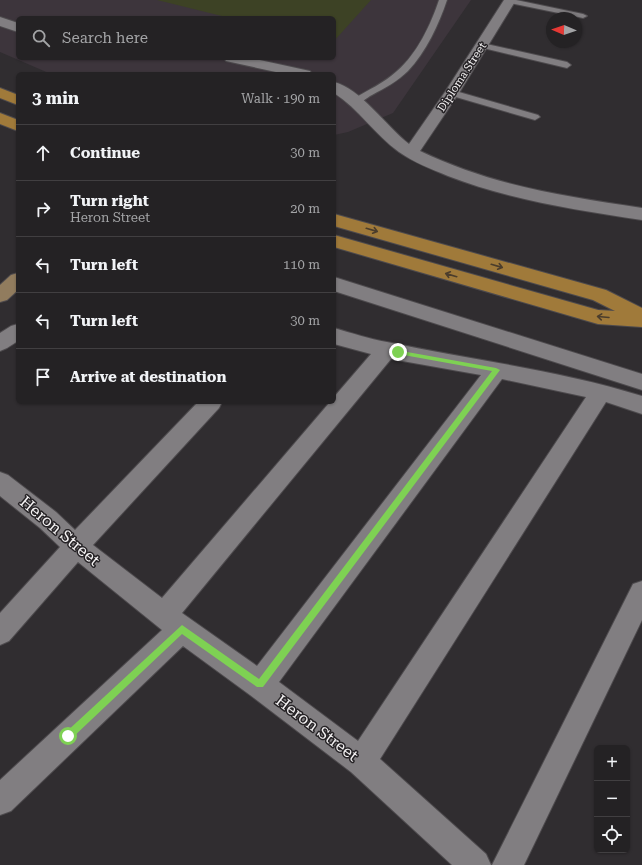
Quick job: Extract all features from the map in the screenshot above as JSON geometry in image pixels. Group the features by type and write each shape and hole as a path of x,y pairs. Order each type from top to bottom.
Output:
{"main road":[{"path":"0,92 16,100"},
{"path":"0,118 16,125"},
{"path":"336,221 600,295 642,316"},
{"path":"336,242 598,317 642,320"}],"street":[{"name":"Diploma Street","path":"411,152 452,93 510,1"},
{"path":"0,21 16,27"},
{"path":"236,60 261,70 283,72"},
{"path":"336,87 356,101 390,135 411,152 472,179 507,190 542,198 642,214"},
{"path":"0,295 16,282"},
{"path":"336,285 642,382"},
{"path":"0,343 16,332"},
{"path":"336,337 386,350 496,370 601,392 642,405"},
{"path":"0,800 173,622 386,350"},
{"path":"260,684 496,370"},
{"path":"361,762 601,392"},
{"path":"0,632 76,546 209,404"},
{"name":"Heron Street","path":"0,482 48,520 76,546 173,622 260,684 361,762 475,865"},
{"path":"508,865 642,593"}],"lane":[{"path":"356,101 394,78 405,69 415,56 444,0"},
{"path":"510,1 583,16"},
{"path":"482,45 567,65"},
{"path":"452,93 535,117"}],"shaded area":[{"path":"0,0 471,0 393,113 348,132 336,135 336,72 46,72 19,60 336,60 336,16 16,16 16,59 0,52"}],"green space":[{"path":"157,0 371,0 336,39 336,16 222,16"}],"route":[{"path":"68,736 182,629 260,684 496,370 398,352"}]}
